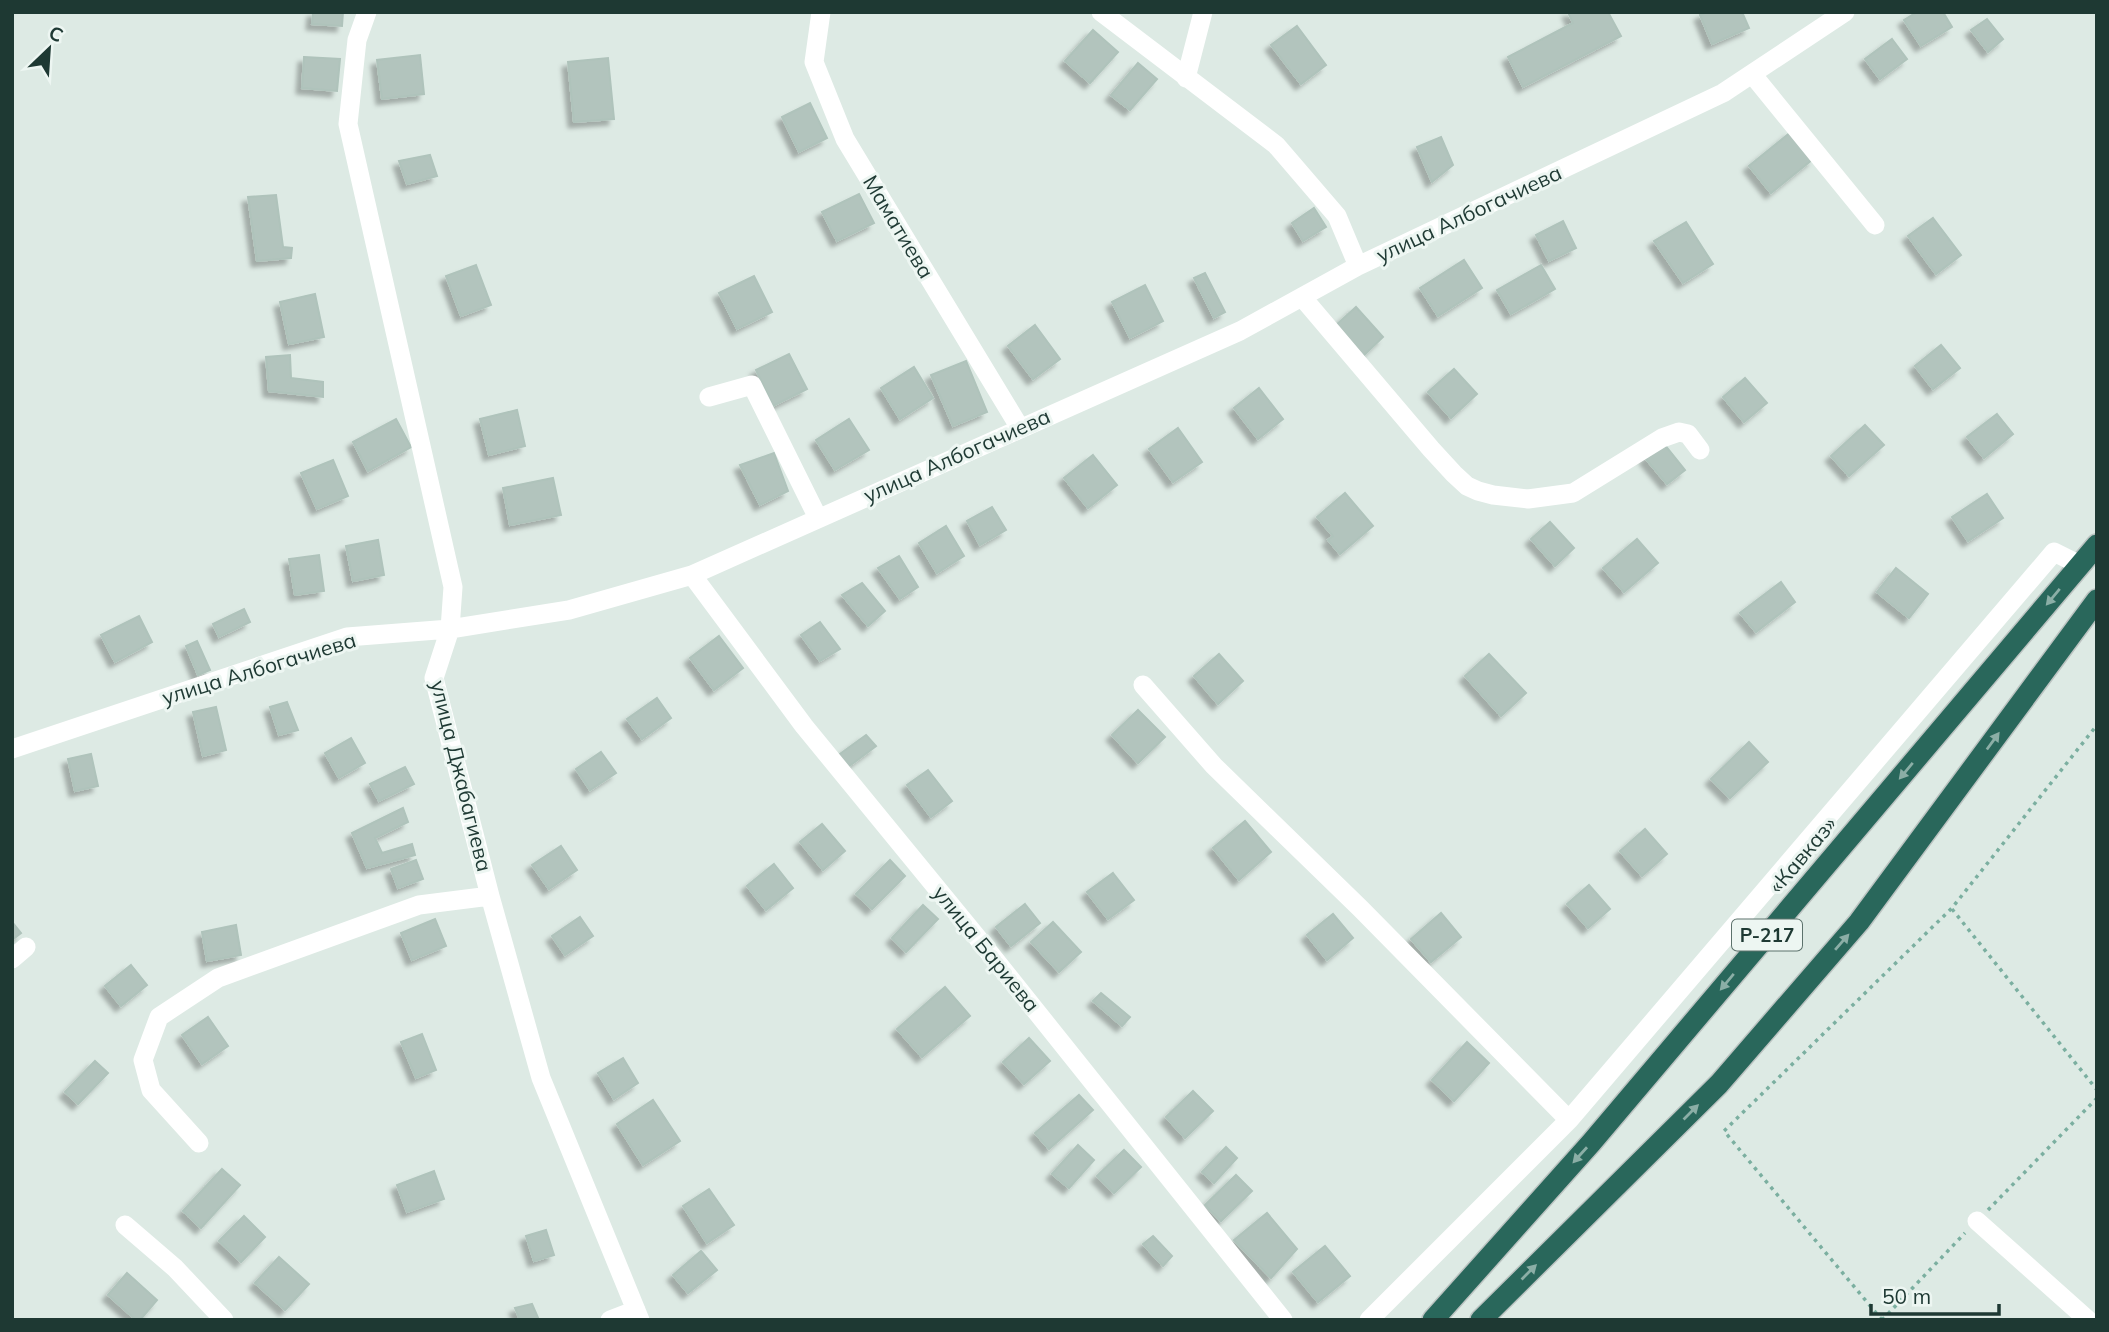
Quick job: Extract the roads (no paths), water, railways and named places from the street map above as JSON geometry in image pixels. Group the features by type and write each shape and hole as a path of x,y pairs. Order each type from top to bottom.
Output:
{"highway":[{"name":"«Кавказ»","path":"1433,1320 1591,1143 2097,545"},
{"name":"Р-217","path":"1480,1320 1719,1084 1859,922 2097,600"}],"street":[{"name":"улица Джабагиева","path":"367,12 357,40 348,124 453,587 450,629 433,678 541,1078 638,1315"},
{"name":"Маматиева","path":"821,12 814,62 845,139 1020,428"},
{"path":"1101,12 1276,145 1337,216 1358,266"},
{"path":"1186,78 1203,12"},
{"name":"улица Албогачиева","path":"12,749 347,637 450,629 569,610 692,575 1240,331 1358,266 1723,93 1845,12"},
{"path":"1752,74 1875,225"},
{"path":"1302,297 1431,449 1467,486 1478,491 1519,498 1553,497 1573,493 1661,438 1679,432 1687,433 1700,450"},
{"path":"709,397 752,385 818,518"},
{"path":"1369,1320 1569,1119 2054,552 2080,565"},
{"name":"улица Бариева","path":"692,575 804,726 1283,1320"},
{"path":"1143,685 1214,766 1360,908 1569,1119"},
{"path":"199,1143 151,1090 143,1060 159,1017 218,978 419,905 490,896"},
{"path":"1977,1222 2088,1320"},
{"path":"125,1225 175,1268 224,1320"},
{"path":"610,1320 638,1315"}]}
